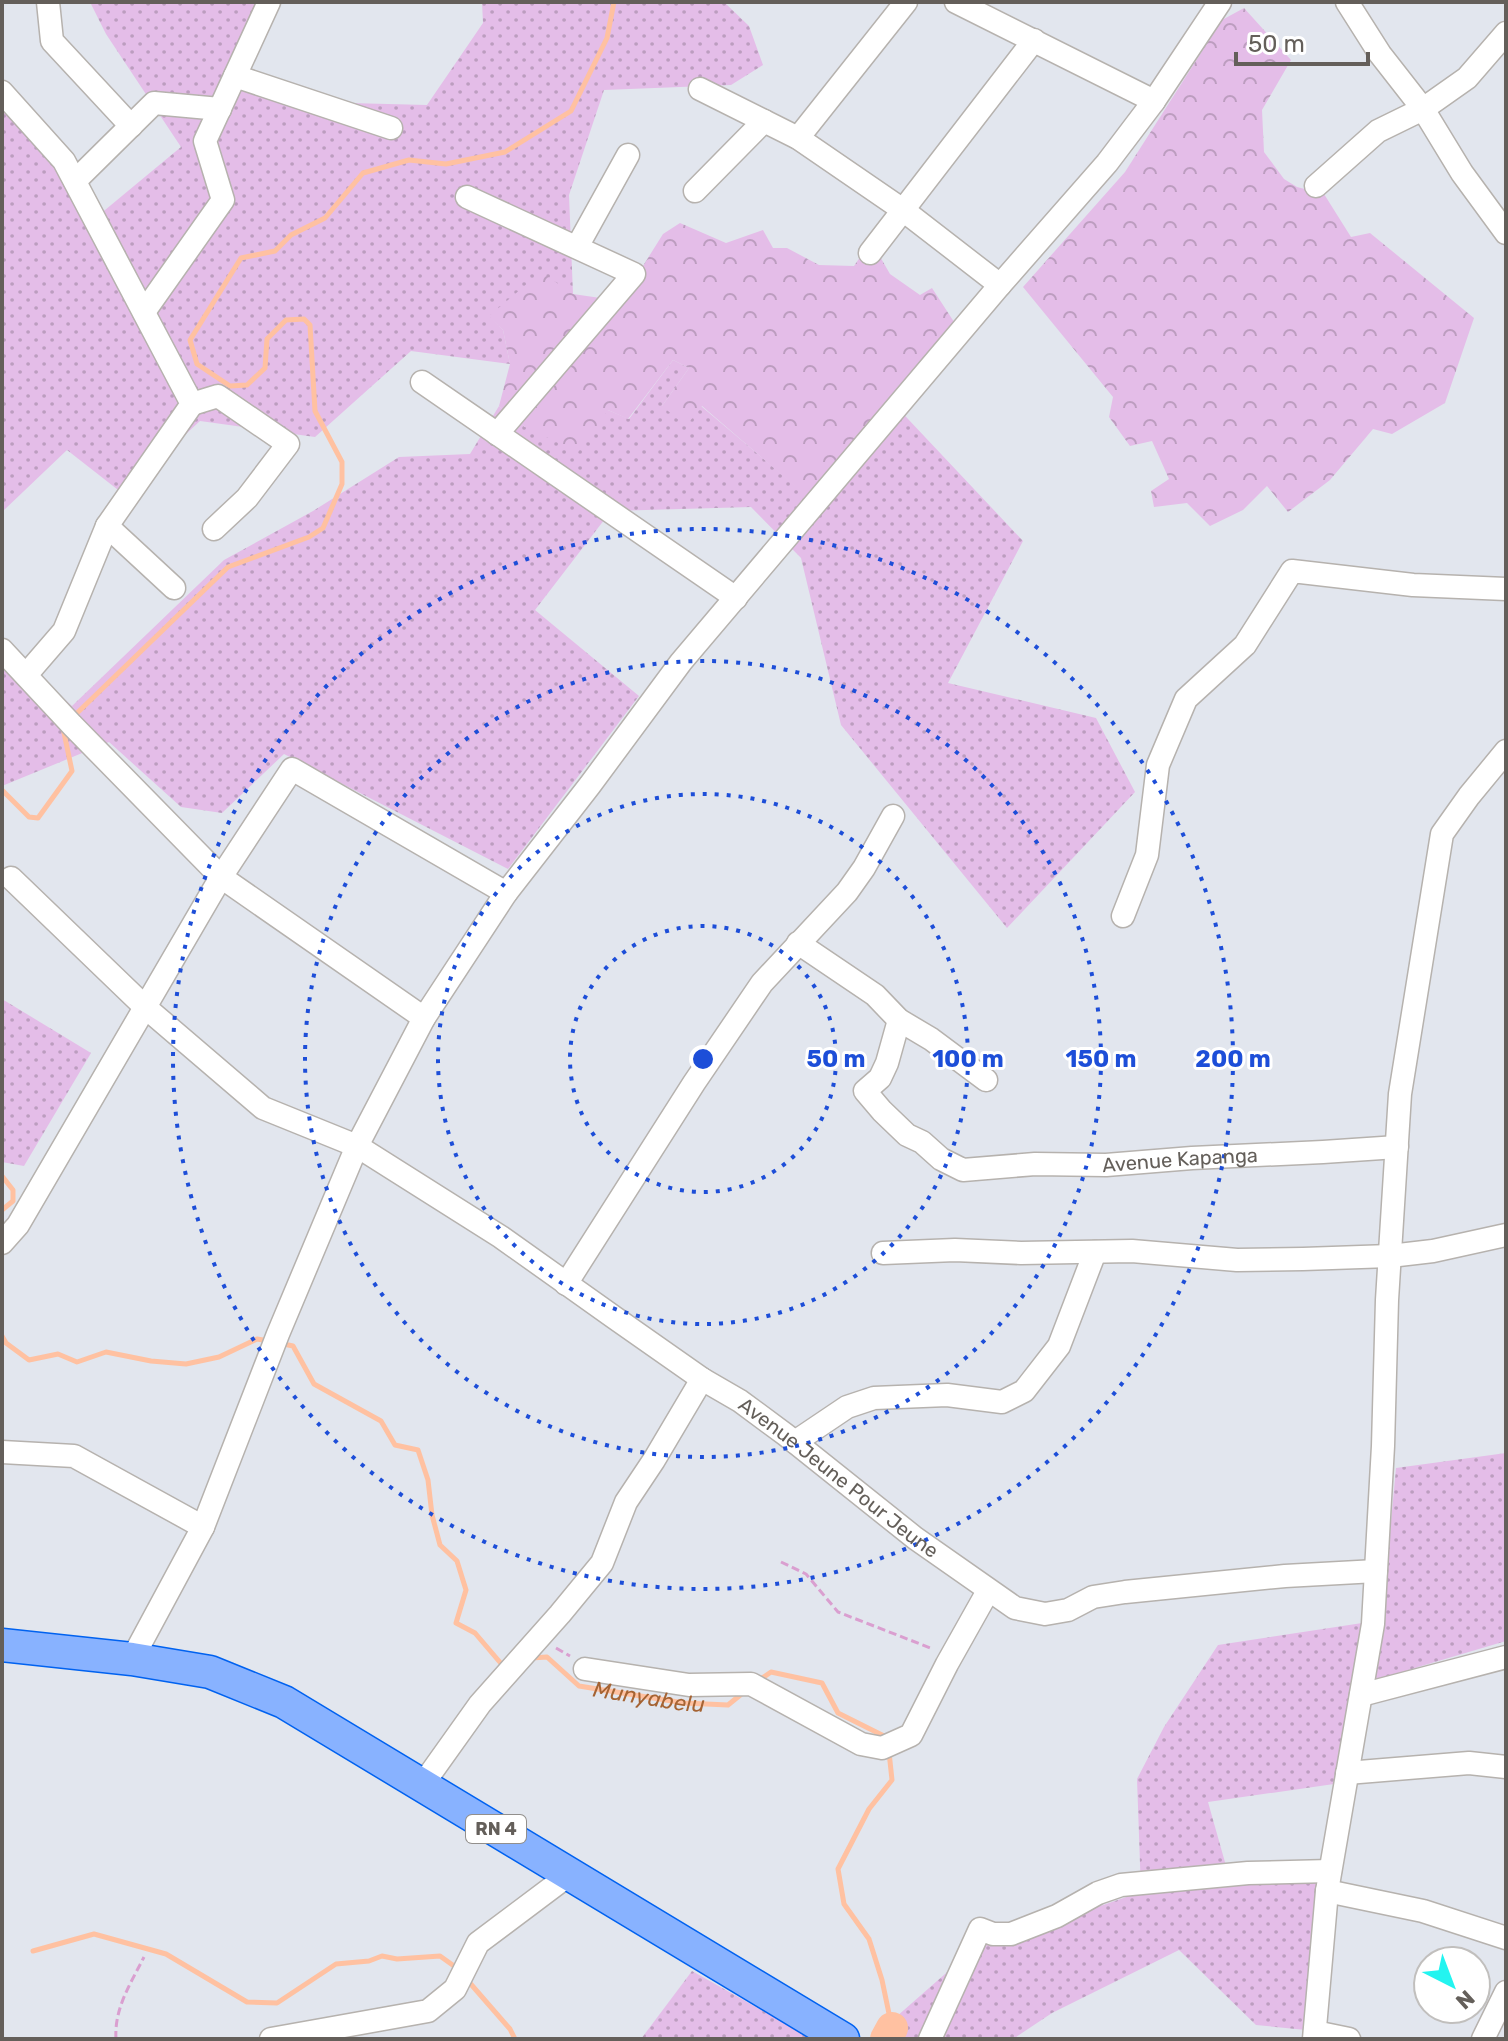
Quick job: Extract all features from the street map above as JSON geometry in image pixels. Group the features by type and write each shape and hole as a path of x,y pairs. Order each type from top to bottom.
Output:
{"highway":[{"name":"RN 4","path":"2,1645 132,1659 210,1672 284,1702 843,2039"}],"street":[{"path":"48,2 52,41 131,126"},
{"path":"144,312 223,200 205,141 269,2"},
{"path":"798,138 906,2"},
{"path":"956,2 1154,101"},
{"path":"132,1659 203,1527 357,1146 424,1018 506,893 681,662 1107,163 1154,101 1220,2"},
{"path":"1347,2 1506,233"},
{"path":"1316,186 1378,131 1423,109 1467,78 1506,33"},
{"path":"870,253 1034,40"},
{"path":"235,76 391,128"},
{"path":"700,89 798,138 903,210 1000,285"},
{"path":"2,92 64,161 192,404"},
{"path":"75,181 154,103 220,109"},
{"path":"695,191 764,121"},
{"path":"577,247 628,155"},
{"path":"467,197 634,274 497,434"},
{"path":"422,382 736,598"},
{"path":"26,675 64,631 107,526 192,404 218,396 288,444 247,498 214,529"},
{"path":"107,526 174,588"},
{"path":"1123,916 1147,855 1158,765 1186,699 1245,645 1292,571 1413,585 1506,589"},
{"path":"2,650 221,877 424,1018"},
{"path":"1349,2039 1314,2036 1329,1881 1373,1624 1400,1094 1442,834 1506,751"},
{"path":"2,1243 18,1225 221,877 292,769 506,893"},
{"path":"566,1284 694,1083 762,983 847,892 893,816"},
{"name":"Avenue Jeune Pour Jeune","path":"11,878 145,1007 263,1108 357,1146 501,1237 702,1379 740,1401 915,1538 1015,1608 1045,1614 1068,1610 1093,1597 1125,1592 1285,1576 1376,1571"},
{"path":"798,943 875,995 899,1020 931,1039 986,1080"},
{"name":"Avenue Kapanga","path":"899,1020 884,1071 865,1091 907,1135 963,1170 1035,1164 1106,1165 1397,1147"},
{"path":"883,1253 955,1250 1021,1253 1132,1251 1237,1260 1390,1256 1433,1251 1506,1235"},
{"path":"795,1442 847,1407 874,1398 947,1395 1002,1402 1024,1391 1059,1346 1095,1252"},
{"path":"423,1784 480,1704 602,1563 626,1502 702,1379"},
{"path":"2,1452 74,1456 203,1527"},
{"path":"585,1669 689,1685 751,1684 861,1744 882,1748 911,1735 988,1591"},
{"path":"1361,1695 1506,1657"},
{"path":"1347,1773 1469,1763 1506,1767"},
{"path":"930,2039 980,1929 993,1934 1011,1934 1121,1885 1248,1873 1329,1881 1506,1938"},
{"path":"271,2039 428,2011 455,1989 478,1943 570,1874"},
{"path":"1483,2039 1506,1992"}],"path":[{"path":"781,1562 806,1574 838,1612 933,1649 947,1664"},
{"path":"539,1637 585,1669"},
{"path":"116,2039 115,2027 120,2006 144,1957"}],"green space":[{"path":"90,2 275,2 238,83 349,103 427,105 483,23 482,2 724,2 749,26 763,65 731,85 604,90 569,195 573,294 490,316 503,330 510,364 411,351 315,437 200,421 122,493 67,450 2,512 2,85 99,215 181,147 106,34"},
{"path":"1244,8 1291,60 1262,110 1264,152 1284,179 1297,187 1324,194 1351,237 1370,233 1474,318 1445,403 1392,434 1373,429 1330,480 1288,512 1267,486 1243,510 1210,526 1187,503 1154,507 1151,491 1169,479 1152,441 1130,446 1109,417 1113,397 1023,287 1125,172 1222,20"},
{"path":"680,223 726,243 763,230 773,248 787,248 819,265 854,266 871,241 890,274 920,295 932,288 956,325 810,499 702,406 686,426 662,406 689,368 673,360 628,419 608,410 578,452 525,427 499,406 510,364 503,330 489,316 541,272 573,294 621,301 663,234"},
{"path":"673,360 689,368 662,406 701,406 810,498 892,402 1023,541 948,683 1096,718 1135,792 1007,928 841,725 801,558 751,507 611,511 535,610 639,696 508,869 284,754 222,813 181,807 109,742 2,786 2,662 21,659 72,706 224,560 313,511 399,457 470,454 499,406 525,427 608,410 629,419"},
{"path":"2,999 91,1053 24,1166 2,1162"},
{"path":"1506,1453 1506,1641 1351,1690 1334,1784 1208,1802 1230,1880 1319,1880 1306,2030 1256,2025 1179,1950 1052,2013 1013,2039 871,2039 978,1945 1141,1892 1137,1779 1164,1727 1218,1645 1382,1620 1396,1468"},
{"path":"692,1971 813,2039 641,2039"}],"waterway":[{"path":"74,716 228,567 309,537 323,528 342,484 342,462 315,411 310,325 304,319 286,320 267,339 265,368 247,385 230,386 197,364 190,340 241,258 275,251 291,235 325,218 363,173 409,160 446,164 505,152 571,111 607,38 614,2"},
{"path":"2,790 29,817 38,818 72,771 65,726"},
{"path":"2,1176 13,1190 13,1201 2,1210"},
{"name":"Munyabelu","path":"2,1336 6,1343 29,1360 58,1354 77,1362 106,1352 186,1364 219,1357 257,1339 269,1341"},
{"name":"Munyabelu","path":"279,1343 293,1346 314,1384 381,1421 395,1445 418,1450 428,1480 432,1515 440,1545 457,1561 466,1590 456,1623 475,1633 504,1667"},
{"name":"Munyabelu","path":"531,1658 547,1657 579,1686 684,1703 728,1705 744,1692"},
{"name":"Munyabelu","path":"758,1681 771,1672 822,1683 838,1713 888,1738"},
{"name":"Munyabelu","path":"889,1752 892,1780 869,1809 838,1869 844,1904 869,1939 892,2028"},
{"path":"33,1951 94,1934 166,1954 247,2002 277,2003 336,1964 369,1961 382,1956 397,1959 440,1956 455,1970"},
{"path":"469,1982 515,2039"},
{"name":"Munyabelu","path":"886,2039 892,2028"}]}
